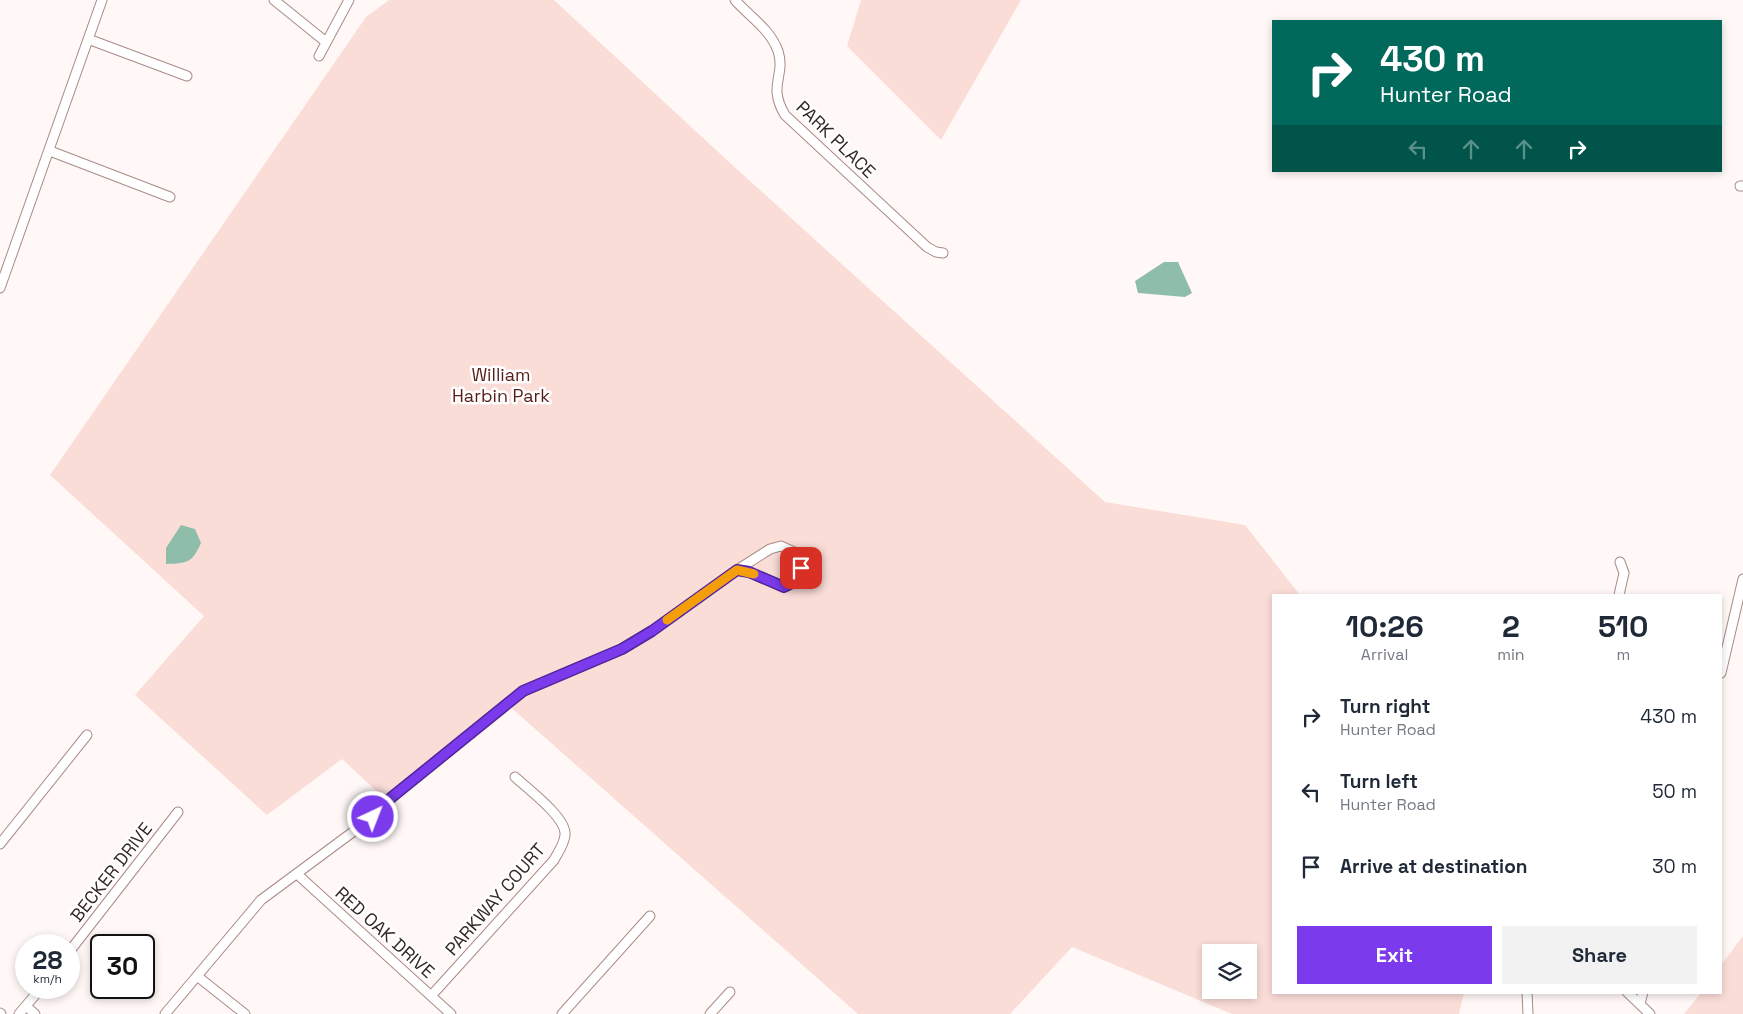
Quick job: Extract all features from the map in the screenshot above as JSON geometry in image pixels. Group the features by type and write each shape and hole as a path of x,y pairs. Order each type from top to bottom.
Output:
{"street":[{"path":"0,288 102,0"},
{"path":"274,0 326,42"},
{"path":"319,56 350,0"},
{"name":"PARK PLACE","path":"735,0 768,33 778,52 780,64 775,86 776,96 785,115 927,247 936,252 943,253"},
{"path":"88,38 187,76"},
{"path":"50,151 170,197"},
{"path":"165,1014 260,900 298,874 373,817 387,801 523,691 622,649 652,631 737,570 770,549 781,546 794,552 799,559 801,568 794,582 784,587 749,572 737,570"},
{"path":"1619,594 1624,573 1620,562"},
{"path":"1722,670 1740,610 1743,579"},
{"path":"0,844 87,735"},
{"name":"PARKWAY COURT","path":"432,996 554,860 562,845 565,834 562,822 515,777"},
{"name":"BECKER DRIVE","path":"80,938 178,812"},
{"name":"RED OAK DRIVE","path":"298,874 451,1014"},
{"path":"562,1014 650,916"},
{"path":"197,976 245,1014"},
{"path":"710,1014 730,992"},
{"path":"1527,994 1528,1014"},
{"path":"1629,994 1650,1014"},
{"path":"1640,1004 1642,994"},
{"path":"19,1014 31,999"},
{"path":"26,1006 35,1014"}],"green space":[{"name":"William Harbin Park","path":"389,0 554,0 729,162 1105,502 1245,525 1299,594 1272,594 1272,994 1464,994 1459,1014 1232,1014 1072,947 1010,1014 858,1014 507,704 387,801 342,759 267,815 135,695 204,616 50,475 366,17"},
{"path":"861,0 1021,0 941,140 847,46"},
{"path":"1743,936 1743,1014 1684,1014 1700,994 1722,994 1722,964"}],"shaded area":[{"path":"1164,262 1178,262 1192,293 1185,297 1138,293 1135,281"},
{"path":"181,525 195,529 201,543 195,555 188,561 166,564 166,548"}],"slow traffic":[{"path":"667,620 737,570 754,574"}],"route":[{"path":"373,817 387,801 523,691 552,677 622,649 652,631 737,570 749,572 784,587 794,582 801,568"}]}
